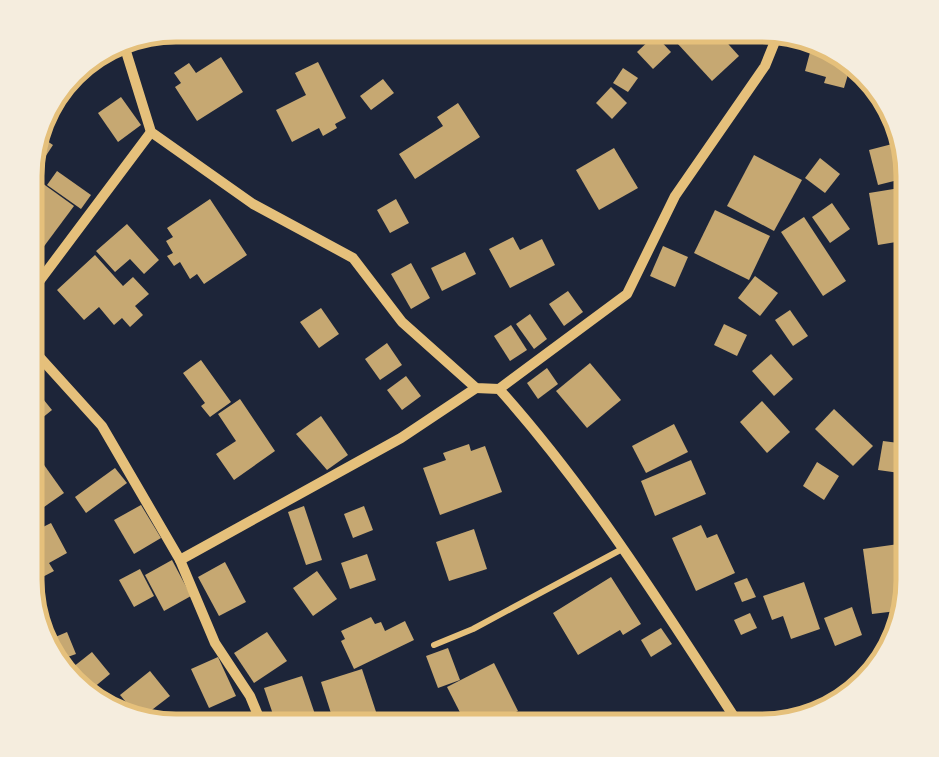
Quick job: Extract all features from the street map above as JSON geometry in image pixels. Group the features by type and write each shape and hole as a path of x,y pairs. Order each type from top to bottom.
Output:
{"street":[{"path":"180,560 401,438 476,388 499,389 626,294 674,196 765,66 774,43"},
{"path":"127,53 151,132 254,204 353,258 402,322 476,388"},
{"path":"42,277 151,132"},
{"path":"42,360 102,426 180,560 215,643 258,714"},
{"path":"499,389 549,445 624,548 732,714"}],"lane":[{"path":"434,645 473,629 624,548"}],"shaded area":[{"path":"771,43 814,53 851,76 883,117 894,151 896,177 896,589 886,632 863,669 844,687 814,704 762,714 168,714 125,704 88,681 56,640 43,589 42,177 50,134 70,95 110,61 151,45"}],"building":[{"path":"647,43 662,43 671,52 653,69 637,52"},
{"path":"677,43 727,43 739,56 712,81"},
{"path":"810,52 848,74 844,88 824,83 826,77 805,71"},
{"path":"221,57 243,92 197,121 175,87 181,83 174,73 189,63 196,73"},
{"path":"318,62 346,118 323,136 319,128 292,142 276,110 306,95 295,73"},
{"path":"623,68 638,78 628,92 613,83"},
{"path":"383,79 394,93 371,110 360,96"},
{"path":"611,87 627,103 612,119 596,103"},
{"path":"121,97 141,125 118,142 98,113"},
{"path":"458,103 480,137 415,179 399,154 443,126 437,117"},
{"path":"892,144 896,180 878,185 869,150"},
{"path":"614,148 638,188 599,210 576,170"},
{"path":"754,155 802,180 774,231 727,206"},
{"path":"820,158 840,174 825,193 805,178"},
{"path":"57,171 91,195 81,209 47,185"},
{"path":"42,183 74,206 42,249"},
{"path":"896,189 896,242 878,245 869,193"},
{"path":"210,199 247,255 204,284 197,274 190,279 180,262 174,266 167,256 173,253 166,241 173,237 167,228"},
{"path":"396,199 409,223 390,233 377,210"},
{"path":"832,203 850,229 830,243 812,217"},
{"path":"715,210 770,236 749,280 694,253"},
{"path":"804,217 846,281 823,296 781,232"},
{"path":"127,224 159,260 144,274 130,259 115,272 96,251"},
{"path":"513,237 520,250 542,239 555,265 510,288 489,249"},
{"path":"663,246 688,257 675,287 650,276"},
{"path":"465,252 476,274 442,291 431,268"},
{"path":"95,255 123,286 133,277 149,294 135,306 143,315 130,327 122,318 114,325 99,307 84,320 57,290"},
{"path":"411,263 430,298 411,309 391,274"},
{"path":"755,276 778,293 760,316 738,298"},
{"path":"568,291 583,312 564,326 549,304"},
{"path":"321,308 339,334 319,348 300,322"},
{"path":"790,310 808,336 793,346 775,320"},
{"path":"530,314 547,339 534,349 516,324"},
{"path":"724,324 747,335 737,356 714,345"},
{"path":"511,325 527,350 510,361 494,336"},
{"path":"387,343 402,365 380,380 365,359"},
{"path":"771,354 793,379 774,396 752,371"},
{"path":"201,360 231,402 210,417 201,406 205,403 183,373"},
{"path":"590,363 621,400 587,428 556,391"},
{"path":"547,368 558,384 538,399 527,383"},
{"path":"406,376 421,396 402,410 387,390"},
{"path":"43,398 52,410 43,418"},
{"path":"240,399 275,451 234,480 216,454 236,441 218,414"},
{"path":"762,401 790,432 767,453 740,422"},
{"path":"834,409 873,446 853,466 815,429"},
{"path":"321,416 348,455 327,470 296,434"},
{"path":"674,424 688,452 646,473 632,446"},
{"path":"883,441 896,443 896,472 878,470"},
{"path":"469,444 471,451 485,446 502,492 440,515 423,468 446,460 443,453"},
{"path":"691,460 706,494 655,516 641,481"},
{"path":"817,462 839,476 824,500 803,486"},
{"path":"43,463 64,493 43,508"},
{"path":"115,468 127,483 86,513 75,497"},
{"path":"141,505 161,538 134,554 114,520"},
{"path":"304,506 322,560 306,565 288,512"},
{"path":"364,506 373,530 353,538 344,514"},
{"path":"51,523 67,553 49,563 54,571 43,577 43,527"},
{"path":"701,525 707,538 717,534 735,573 696,591 672,538"},
{"path":"474,529 487,569 449,581 436,542"},
{"path":"896,544 892,612 872,614 863,549"},
{"path":"367,554 376,580 350,589 341,563"},
{"path":"172,560 191,596 164,611 145,575"},
{"path":"225,562 246,602 219,616 198,577"},
{"path":"140,569 154,596 134,607 119,580"},
{"path":"317,571 337,599 313,616 293,588"},
{"path":"611,577 641,624 623,635 620,630 578,655 553,613"},
{"path":"747,578 756,597 742,602 734,583"},
{"path":"804,582 820,629 791,639 783,616 772,620 763,596"},
{"path":"852,607 862,635 835,646 824,618"},
{"path":"750,613 757,628 741,635 734,620"},
{"path":"371,617 375,624 381,622 385,631 405,621 414,640 354,669 341,641 345,639 341,631"},
{"path":"661,628 672,644 651,657 641,640"},
{"path":"67,632 76,654 67,657 55,637"},
{"path":"267,632 287,661 254,683 234,653"},
{"path":"448,648 460,680 438,688 426,656"},
{"path":"92,652 110,674 95,686 74,666"},
{"path":"218,657 236,696 209,708 191,669"},
{"path":"494,663 518,711 461,714 447,687"},
{"path":"362,669 377,714 331,714 321,682"},
{"path":"150,671 170,696 150,712 128,705 120,695"},
{"path":"302,676 315,714 273,714 264,688"}]}
